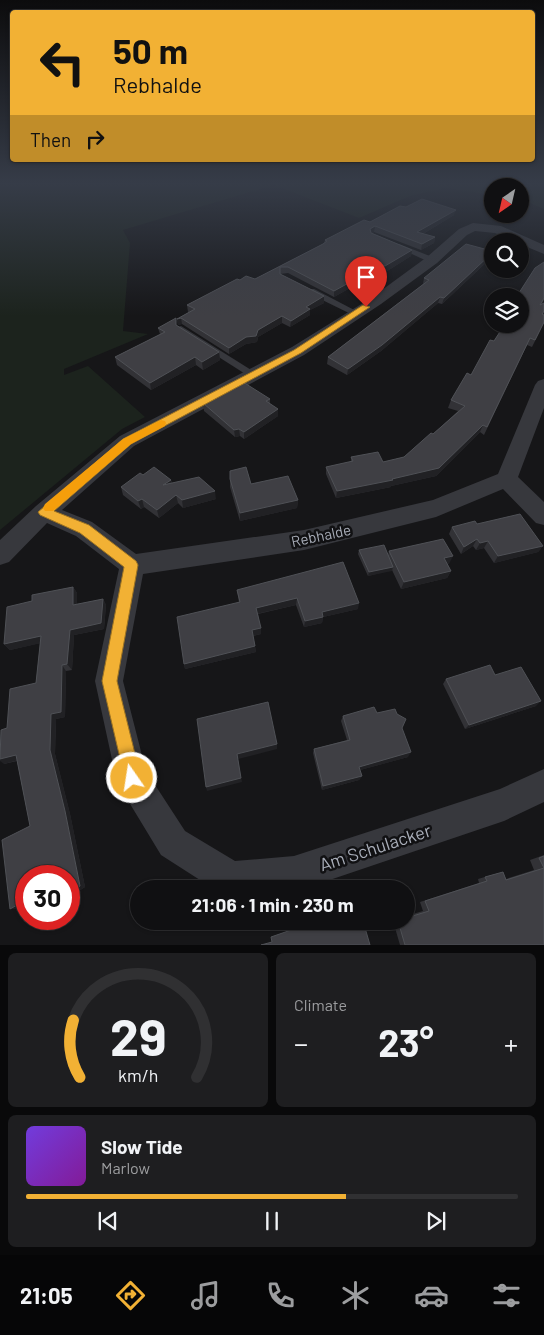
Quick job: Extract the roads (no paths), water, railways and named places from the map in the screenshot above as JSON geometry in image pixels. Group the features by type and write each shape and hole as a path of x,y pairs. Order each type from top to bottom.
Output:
{"street":[{"path":"0,555 44,512 127,441 298,352 356,314 432,260 464,232 473,227"},
{"path":"483,227 497,230 544,250"},
{"path":"544,385 506,479 544,516"},
{"name":"Rebhalde","path":"132,565 304,540 436,508 506,479"},
{"path":"44,512 84,529 132,565"},
{"name":"Am Schulacker","path":"132,565 110,681 132,778 173,843 231,879 294,874 504,804 544,785"}],"lane":[{"path":"390,243 432,260"},
{"path":"300,285 356,314"},
{"path":"181,329 253,375"}]}
